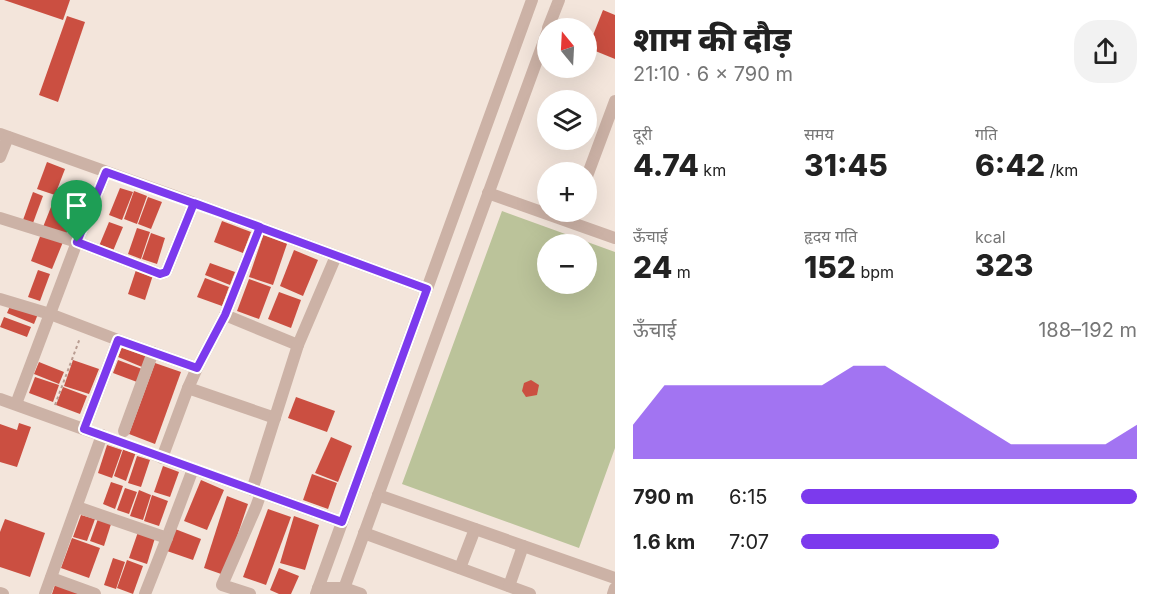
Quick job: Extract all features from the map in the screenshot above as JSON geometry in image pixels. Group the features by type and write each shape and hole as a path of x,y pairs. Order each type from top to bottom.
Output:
{"street":[{"path":"361,594 317,591 532,0"},
{"path":"552,18 559,0"},
{"path":"343,591 537,59"},
{"path":"594,162 611,124 615,101"},
{"path":"0,157 4,136 427,289"},
{"path":"15,404 106,172"},
{"path":"488,193 537,207"},
{"path":"0,218 77,242 160,274 166,272 194,203"},
{"path":"583,222 615,238"},
{"path":"162,458 188,388 225,315 260,227"},
{"path":"250,594 220,589 256,507 257,492 275,418 298,345 336,256"},
{"path":"0,299 50,314 197,368"},
{"path":"225,315 298,345"},
{"path":"84,429 118,340"},
{"path":"124,431 153,352"},
{"path":"188,388 275,418"},
{"path":"0,399 342,522"},
{"path":"45,594 102,435"},
{"path":"146,594 194,469"},
{"path":"378,495 615,578"},
{"path":"77,507 167,538"},
{"path":"460,568 475,529"},
{"path":"364,533 530,594"},
{"path":"510,586 523,546"},
{"path":"51,578 95,594"},
{"path":"613,594 615,588"}],"path":[{"path":"55,406 84,327"}],"green space":[{"path":"502,211 565,234 537,234 537,294 597,294 597,245 615,252 615,448 579,548 402,484"}],"building":[{"path":"4,0 70,0 63,20"},
{"path":"603,10 615,15 615,59 597,52 597,25"},
{"path":"67,16 85,22 58,102 39,95"},
{"path":"47,162 65,169 55,195 37,189"},
{"path":"120,188 133,192 122,220 109,215"},
{"path":"134,191 147,196 137,224 124,219"},
{"path":"33,192 43,196 33,223 23,220"},
{"path":"55,197 77,205 66,235 43,227"},
{"path":"148,197 162,202 151,229 138,224"},
{"path":"222,221 251,232 243,253 214,242"},
{"path":"109,222 123,227 113,251 99,246"},
{"path":"137,228 150,232 141,259 128,254"},
{"path":"151,233 165,238 157,264 142,259"},
{"path":"264,233 288,241 273,285 249,277"},
{"path":"41,234 63,242 52,269 31,261"},
{"path":"294,250 318,260 303,296 280,286"},
{"path":"210,263 235,272 230,285 205,275"},
{"path":"38,270 50,274 40,301 28,297"},
{"path":"136,270 153,275 145,300 128,294"},
{"path":"205,278 229,287 222,306 197,297"},
{"path":"249,279 271,287 259,319 237,311"},
{"path":"279,292 301,300 291,328 268,319"},
{"path":"11,304 38,314 34,324 7,313"},
{"path":"4,317 31,327 27,337 0,327"},
{"path":"124,342 148,351 142,367 118,357"},
{"path":"73,360 99,369 89,394 64,386"},
{"path":"118,360 142,369 137,382 113,373"},
{"path":"39,362 64,372 59,384 34,374"},
{"path":"155,363 181,372 155,444 129,434"},
{"path":"35,377 59,385 53,402 29,393"},
{"path":"531,380 539,385 537,395 526,397 522,391 524,383"},
{"path":"63,387 87,396 80,414 56,405"},
{"path":"296,397 335,411 327,432 288,418"},
{"path":"19,423 31,427 17,467 0,462 0,424 17,430"},
{"path":"331,437 352,446 338,482 315,473"},
{"path":"107,445 122,450 112,478 98,473"},
{"path":"124,447 136,452 126,481 114,476"},
{"path":"137,456 150,460 141,487 128,483"},
{"path":"163,466 179,472 170,497 154,492"},
{"path":"312,474 337,483 328,509 303,500"},
{"path":"201,480 224,490 207,530 184,521"},
{"path":"111,482 123,486 115,509 103,504"},
{"path":"125,488 137,492 129,514 117,510"},
{"path":"139,490 151,495 143,520 130,516"},
{"path":"152,495 168,501 159,526 144,521"},
{"path":"227,496 248,504 224,575 204,568"},
{"path":"268,509 291,517 266,585 243,577"},
{"path":"81,515 95,519 87,541 73,537"},
{"path":"99,516 112,521 104,546 90,541"},
{"path":"294,516 319,525 305,570 280,563"},
{"path":"5,519 45,533 30,577 0,567 0,532"},
{"path":"175,529 201,539 193,560 167,551"},
{"path":"138,532 155,538 147,564 129,558"},
{"path":"72,538 100,548 89,578 61,568"},
{"path":"113,558 125,562 116,589 104,585"},
{"path":"127,560 143,566 133,594 117,588"},
{"path":"279,568 299,576 291,594 279,594 270,590"},
{"path":"56,582 82,594 52,594"}],"route":[{"path":"77,242 106,172 194,203 260,227 225,315 197,368 118,340 84,429 342,522 427,289 336,256 260,227 194,203 166,272 160,274 77,242"}]}
